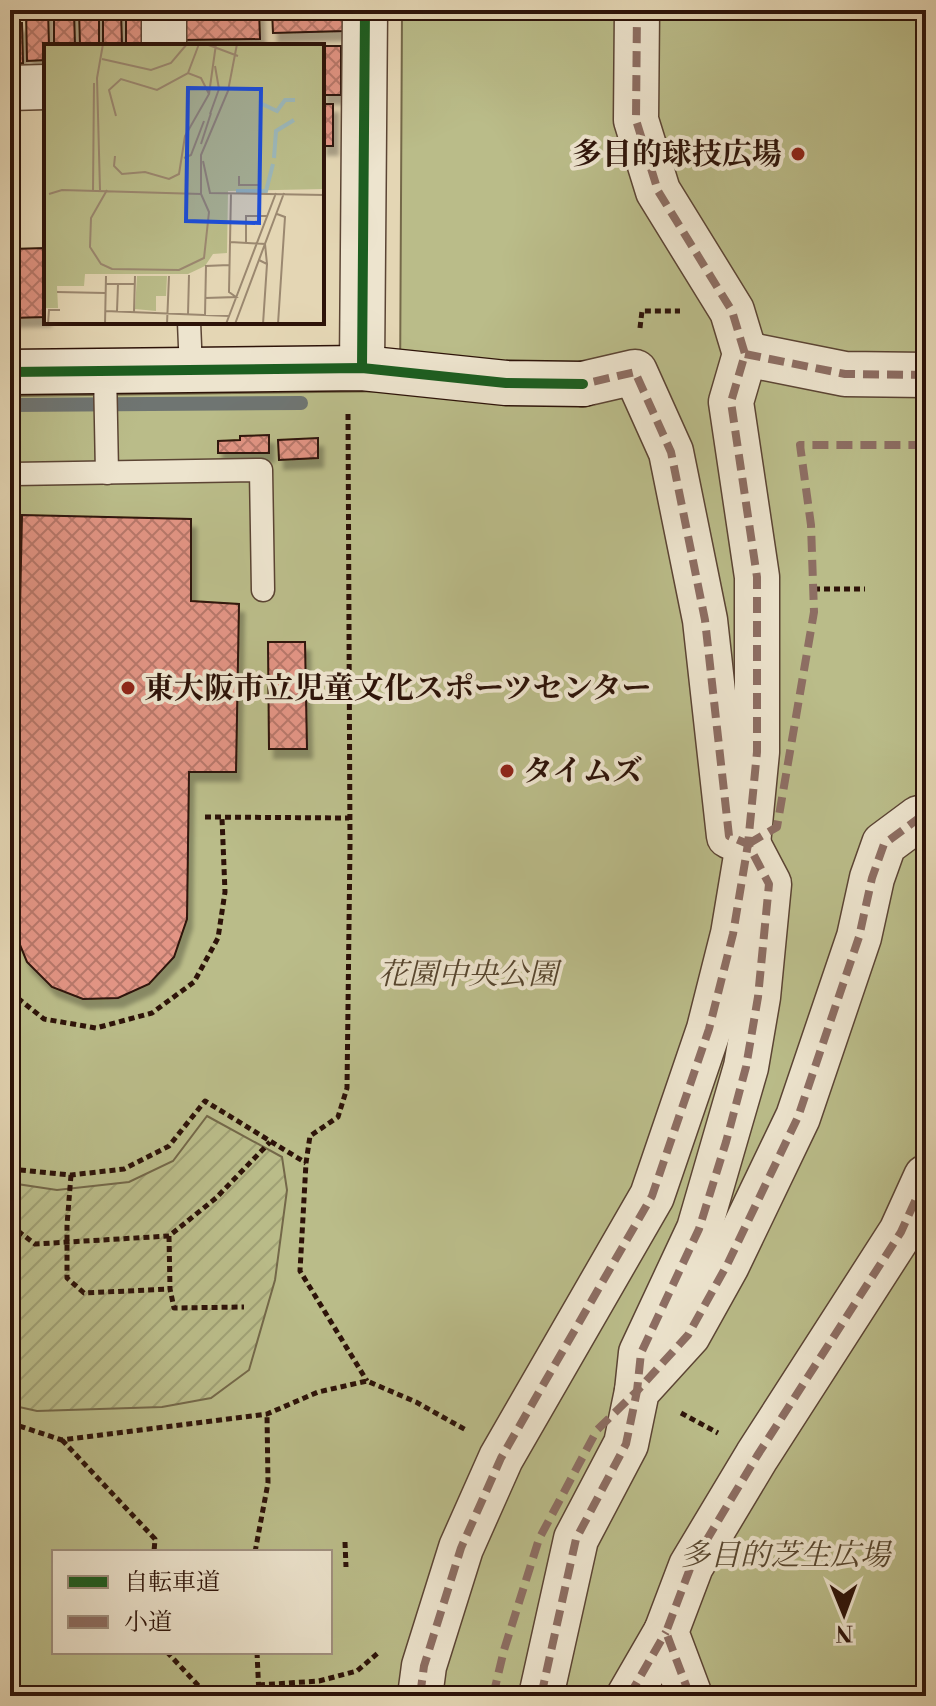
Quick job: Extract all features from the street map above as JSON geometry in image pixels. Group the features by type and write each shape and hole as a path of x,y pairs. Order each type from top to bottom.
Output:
{"street":[{"path":"164,10 164,44"},
{"path":"362,368 365,10"},
{"path":"420,1696 424,1666 461,1548 501,1458 652,1196 709,1029 733,934 748,844 757,752 757,577 731,402 745,354 732,311 658,191 636,120 637,10"},
{"path":"10,88 44,87"},
{"path":"745,354 845,374 926,375"},
{"path":"10,372 106,380 191,370 362,368 506,383 583,384 635,372 671,452 705,620 729,836 748,844 769,884 758,997 746,1067 699,1229 641,1353 626,1444 576,1539 541,1696"},
{"path":"637,1391 688,1335 727,1265 798,1117 859,937 872,878 884,844 919,818 926,817"},
{"path":"629,1696 666,1632 691,1566 757,1456 901,1232 926,1177"},
{"path":"666,1632 690,1696"}],"lane":[{"path":"189,324 191,370"},
{"path":"106,380 107,473"},
{"path":"14,474 261,470 263,590"}],"path":[{"path":"635,372 642,311 732,311"},
{"path":"362,368 348,405 347,1088 338,1117 310,1136 300,1271 367,1381 457,1422 501,1458"},
{"path":"814,589 865,589"},
{"path":"205,817 349,818"},
{"path":"10,992 44,1019 96,1028 152,1013 194,982 218,938 225,892 222,818"},
{"path":"10,1169 71,1175 124,1169 169,1146 205,1101 306,1163"},
{"path":"10,1225 35,1244 169,1236 216,1198 270,1142"},
{"path":"71,1175 67,1278 84,1293 170,1289"},
{"path":"169,1236 170,1289 174,1308 244,1307"},
{"path":"10,1423 62,1440 267,1414 318,1392 367,1381"},
{"path":"255,1550 268,1483 267,1414"},
{"path":"62,1440 155,1539 154,1550"},
{"path":"345,1542 346,1567"},
{"path":"259,1685 319,1681 357,1671 381,1650"},
{"path":"169,1654 208,1696"},
{"path":"257,1654 259,1696"}],"green space":[{"name":"花園中央公園","path":"402,10 926,10 926,1696 10,1696 10,396 400,391"},
{"path":"207,1116 282,1157 287,1190 275,1280 249,1370 211,1398 162,1407 37,1411 10,1405 10,1183 57,1190 129,1182 173,1161"}],"building":[{"path":"26,10 48,10 49,44 44,44 44,60 27,61"},
{"path":"54,10 74,10 75,44 54,44"},
{"path":"79,10 99,10 99,44 80,44"},
{"path":"103,10 121,10 122,44 103,44"},
{"path":"126,10 146,10 146,44 126,44"},
{"path":"178,10 259,10 260,39 178,40"},
{"path":"272,10 344,10 345,31 273,33"},
{"path":"10,23 22,23 23,63 10,64"},
{"path":"324,46 341,46 341,95 324,95"},
{"path":"324,104 333,104 333,146 324,146"},
{"path":"44,248 44,317 10,318 10,249"},
{"path":"269,435 269,453 218,453 218,441"},
{"path":"318,438 318,458 279,460 278,440"},
{"name":"東大阪市立児童文化スポーツセンター","path":"22,515 191,519 191,601 239,604 236,772 189,772 187,919 174,957 149,984 118,998 83,999 52,987 27,962 13,928"},
{"path":"268,642 305,642 307,749 269,749"}],"waterway":[{"path":"10,405 301,403"}],"marked path":[{"path":"420,1696 424,1666 461,1548 501,1458 652,1196 709,1029 733,934 748,844 757,752 757,577 731,402 745,354 732,311 658,191 636,120 637,10"},
{"path":"745,354 845,374 926,375"},
{"path":"493,1696 539,1539 597,1430 637,1391 641,1353 699,1229 746,1067 758,997 769,884 748,844 729,836 705,620 671,452 635,372 583,384"},
{"path":"748,844 777,827 814,612 811,525 800,445 926,445"},
{"path":"541,1696 576,1539 626,1444 637,1391 688,1335 727,1265 798,1117 859,937 872,878 884,844 919,818 926,817"},
{"path":"690,1696 666,1632 691,1566 757,1456 901,1232 926,1177"},
{"path":"629,1696 666,1632"}],"cycle path":[{"path":"362,368 365,10"},
{"path":"10,372 362,368 506,383 583,384"}],"place":[{"name":"多目的球技広場","path":"798,154"},
{"name":"東大阪市立児童文化スポーツセンター","path":"128,688"},
{"name":"タイムズ","path":"507,771"}],"park label":[{"name":"多目的芝生広場","path":"785,1555"}]}
